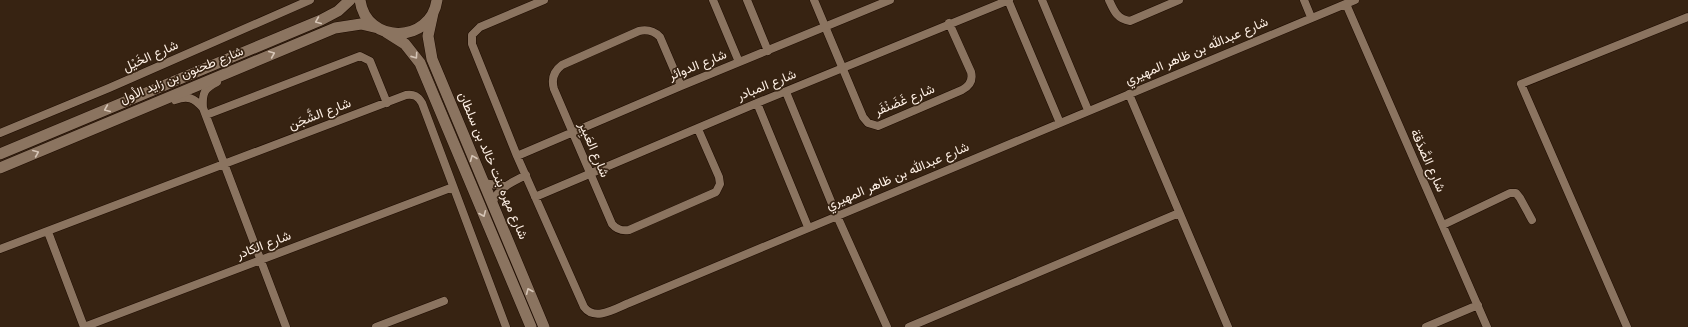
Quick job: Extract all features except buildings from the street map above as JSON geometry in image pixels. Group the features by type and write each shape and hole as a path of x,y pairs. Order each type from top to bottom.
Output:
{"street":[{"name":"شارع الخَيْل","path":"0,133 109,88 310,0"},
{"name":"شارع طحنون بن زايد الأول","path":"0,154 322,20 338,11 350,0"},
{"path":"360,0 366,16 382,30 404,34 421,27 436,4"},
{"name":"شارع عبدالله بن ظاهر المهيري","path":"544,0 477,29 472,37 473,47 517,156 584,307 589,313 595,314 629,303 1088,110 1355,0"},
{"path":"713,0 739,62"},
{"path":"747,0 768,51"},
{"name":"شارع غَضَنْفَر","path":"814,0 865,120 874,126 882,125 968,86 972,79 971,72 949,23"},
{"name":"شارع الدوائر","path":"517,156 681,86 890,0"},
{"path":"1008,0 1060,123"},
{"name":"شارع المبادر","path":"535,197 949,23 1008,0"},
{"path":"1042,0 1088,110"},
{"path":"1109,0 1117,16 1130,21 1179,0"},
{"path":"1304,0 1311,17"},
{"name":"شارع مهره بنت خالد بن سلطان","path":"436,4 428,36 432,59 544,327"},
{"name":"شارع الصَّدَقة","path":"1346,4 1487,327"},
{"path":"1627,327 1521,84 1688,16"},
{"name":"شارع طحنون بن زايد الأول","path":"0,168 335,28 361,24 382,30"},
{"name":"شارع مهره بنت خالد بن سلطان","path":"382,30 405,44 420,63 531,327"},
{"name":"شارع العَبِير","path":"681,86 660,37 653,31 648,30 639,31 562,65 556,70 553,77 553,85 590,174 615,228 624,231 629,230 714,194 718,190 720,184 719,177 698,129"},
{"path":"205,112 360,56 370,61 387,103"},
{"path":"254,62 237,73 206,88 202,96 205,112 286,327"},
{"path":"786,92 837,216 887,327"},
{"path":"1129,94 1228,327"},
{"name":"شارع الشَّجَن","path":"0,250 224,164 387,103 414,95 420,99 506,327"},
{"path":"126,115 146,111 182,97 192,98 205,112"},
{"path":"757,103 808,227"},
{"path":"492,203 504,186 526,175"},
{"path":"483,183 504,186"},
{"name":"شارع الكادر","path":"84,327 453,187"},
{"path":"1443,225 1510,193 1516,193 1532,220"},
{"path":"909,327 1179,213"},
{"path":"48,232 84,327"},
{"path":"376,327 444,301"},
{"path":"1426,327 1478,305"}]}
